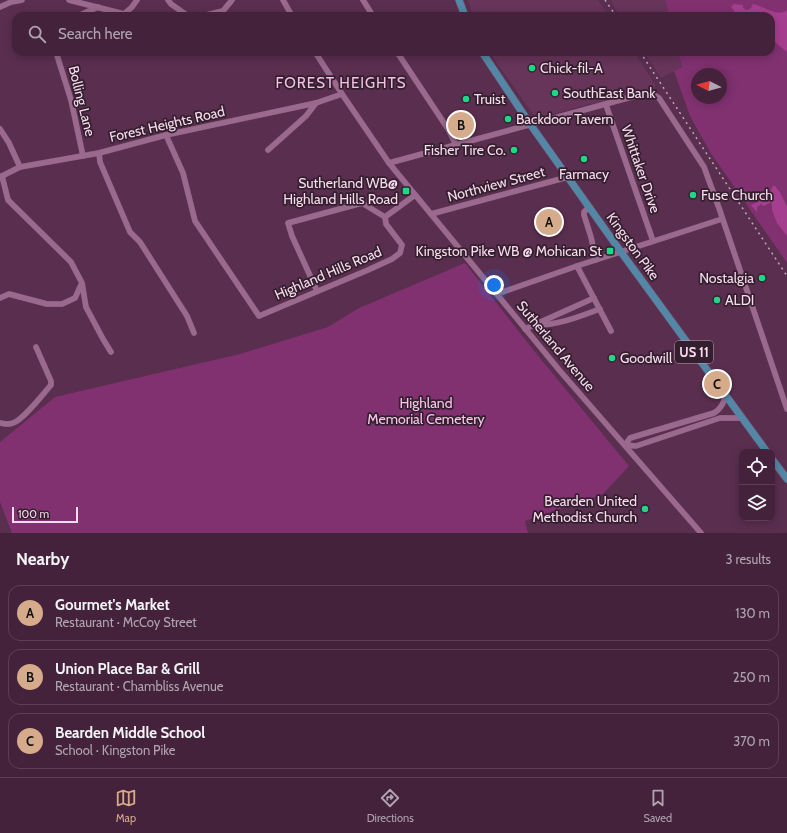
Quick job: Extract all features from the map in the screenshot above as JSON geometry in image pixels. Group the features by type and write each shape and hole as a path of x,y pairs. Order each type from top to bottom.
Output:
{"main road":[{"path":"459,0 464,12"},
{"name":"Kingston Pike","path":"485,56 530,124 621,252 765,449"},
{"path":"775,463 787,479"}],"street":[{"path":"0,6 10,2 22,0"},
{"path":"69,0 117,12"},
{"path":"126,12 132,7 136,0"},
{"path":"168,0 182,12"},
{"path":"216,12 223,10 232,0"},
{"path":"282,0 290,12"},
{"path":"363,0 371,12"},
{"path":"87,12 98,7"},
{"name":"Bolling Lane","path":"57,56 71,100 83,156"},
{"name":"Sutherland Avenue","path":"318,56 389,163 525,328 701,533"},
{"path":"400,56 448,129 456,145"},
{"path":"389,163 646,93 652,94 659,98 704,167 787,409"},
{"name":"Forest Heights Road","path":"1,177 20,167 99,153 166,135 316,103 342,94"},
{"path":"268,150 306,116 316,103"},
{"name":"Whittaker Drive","path":"606,105 653,241"},
{"path":"0,129 9,143 20,167"},
{"name":"Highland Hills Road","path":"166,135 183,173 195,221 259,316 368,270 392,259 400,253 402,245 386,224 385,217"},
{"path":"99,153 100,162 130,232 145,249 187,316 194,333"},
{"path":"1,177 8,200 71,262 82,283 86,307 111,352"},
{"name":"Northview Street","path":"430,214 568,177"},
{"path":"317,291 292,236 288,223 362,203 385,217 415,195"},
{"path":"589,207 584,212 584,216 591,237 596,260"},
{"path":"497,294 577,266 722,219"},
{"path":"577,266 611,331"},
{"path":"0,298 9,294 47,304 62,304 75,298 82,283"},
{"path":"525,328 594,298"},
{"path":"533,325 550,325 568,321 600,309"},
{"path":"0,422 6,424 20,420 51,385 51,381 36,347"},
{"path":"625,445 630,438 714,413 722,406 726,396"},
{"path":"625,445 636,446 720,418 742,418"}],"shaded area":[{"path":"468,0 598,0 606,12 472,12"},
{"path":"610,0 665,0 668,12 618,12"},
{"path":"734,4 743,5 743,8 747,10 751,8 753,4 775,12 735,12 731,7"},
{"path":"787,10 787,52 775,42 775,12 779,13"},
{"path":"492,56 637,56 655,84 652,91 646,91 590,104 539,118 535,117"},
{"path":"647,56 679,56 682,67 661,78"},
{"path":"773,186 775,186 779,191 787,206 787,236 777,223 772,210 771,202 764,206 761,204 757,207 757,212 751,205 767,198"}],"green space":[{"path":"665,0 787,0 787,263 710,152 690,116 674,71 682,67 679,56 775,56 775,12 668,12"},
{"name":"Highland Memorial Cemetery","path":"465,263 535,352 629,466 603,494 525,521 528,533 12,533 0,502 0,442 55,397 240,354 328,327 359,308"}],"railway":[{"path":"605,0 613,12"},
{"path":"643,56 787,276"}],"place":[{"name":"Chick-fil-A","path":"532,68"},
{"name":"SouthEast Bank","path":"555,93"},
{"name":"Truist","path":"466,99"},
{"name":"Backdoor Tavern","path":"508,119"},
{"name":"Union Place Bar & Grill","path":"461,125"},
{"name":"Fisher Tire Co.","path":"514,150"},
{"name":"Farmacy","path":"584,159"},
{"name":"Sutherland WB@ Highland Hills Road","path":"406,191"},
{"name":"Fuse Church","path":"693,195"},
{"name":"Gourmet's Market","path":"549,222"},
{"name":"Kingston Pike WB @ Mohican St","path":"610,251"},
{"name":"Nostalgia","path":"762,278"},
{"name":"ALDI","path":"717,300"},
{"name":"Goodwill","path":"612,358"},
{"name":"Bearden Middle School","path":"717,384"},
{"name":"Bearden United Methodist Church","path":"645,509"}],"district":[{"name":"FOREST HEIGHTS","path":"341,83"}]}
